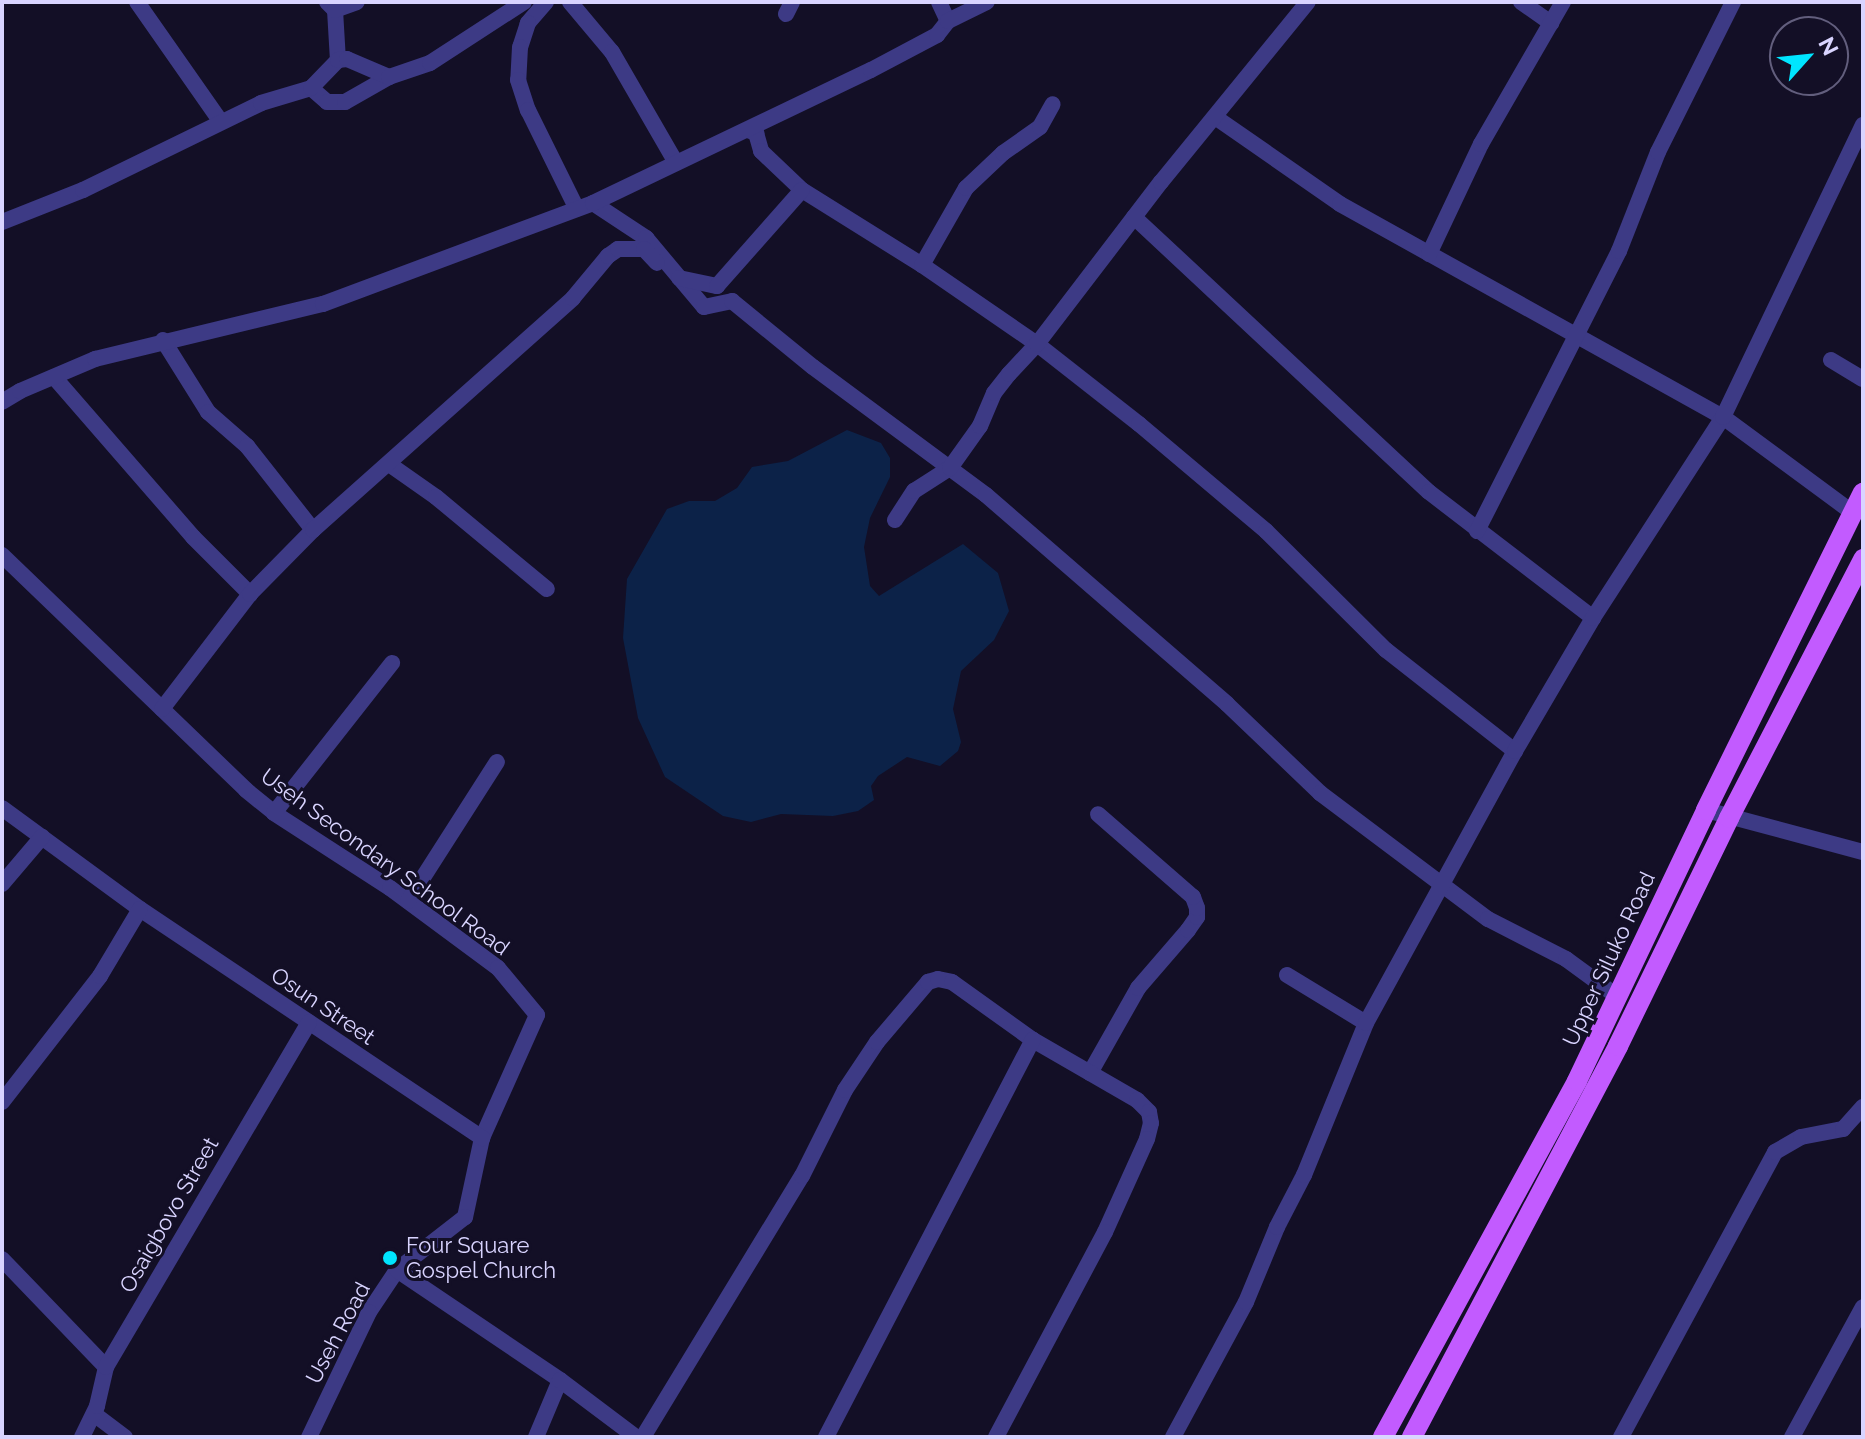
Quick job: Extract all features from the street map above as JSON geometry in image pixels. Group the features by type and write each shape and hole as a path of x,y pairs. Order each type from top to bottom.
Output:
{"main road":[{"name":"Upper Siluko Road","path":"1383,1437 1548,1136 1863,493"},
{"name":"Upper Siluko Road","path":"1412,1437 1618,1046 1729,818 1863,559"}],"street":[{"path":"137,2 221,122"},
{"path":"338,60 331,6 357,2"},
{"path":"311,88 327,102 345,102 389,77 430,63 524,2"},
{"path":"546,2 528,23 520,47 518,80 528,110 577,209"},
{"path":"570,2 612,52 676,163"},
{"path":"939,2 948,21"},
{"path":"2,402 95,359 163,340 323,304 593,203 912,48 937,35 948,21 987,2"},
{"path":"895,520 914,491 950,468 980,426 994,393 1037,344 1134,217 1308,2"},
{"path":"1521,2 1551,23"},
{"path":"1429,254 1481,144 1563,2"},
{"path":"1477,531 1619,251 1658,152 1733,2"},
{"path":"2,222 83,190 261,103 311,88 338,60 347,59 389,77"},
{"path":"922,265 966,188 1003,153 1040,127 1053,104"},
{"path":"1215,117 1340,204 1723,417 1852,512"},
{"path":"1173,1437 1246,1302 1277,1227 1304,1175 1366,1023 1515,751 1593,618 1723,417 1863,125"},
{"path":"740,133 802,190 922,265 1037,344 1266,531 1386,650 1515,751"},
{"path":"162,709 250,594 313,530 573,298 608,256 618,249 644,249 679,278 717,286 802,190"},
{"path":"593,203 646,238 704,307 732,301 813,367 986,495 1227,704 1320,793 1488,919 1566,959 1618,997"},
{"path":"1134,217 1429,492 1593,618"},
{"path":"163,340 208,412 247,446 313,530"},
{"path":"1831,360 1863,379"},
{"path":"54,377 193,537 250,594"},
{"path":"389,464 436,497 547,589"},
{"name":"Useh Secondary School Road","path":"2,555 274,813 408,901 498,968 537,1015 482,1138"},
{"path":"274,813 392,663"},
{"path":"408,901 497,762"},
{"name":"Osun Street","path":"2,808 140,909 482,1138"},
{"path":"1706,810 1863,852"},
{"path":"1090,1073 1138,988 1197,917 1193,897 1098,814"},
{"path":"2,884 42,837"},
{"path":"2,1102 100,976 140,909"},
{"path":"1287,975 1366,1023"},
{"path":"643,1437 802,1176 845,1090 877,1042 928,982 938,979 952,982 1033,1040 1137,1100 1149,1112 1147,1139 1105,1232 996,1437"},
{"name":"Osaigbovo Street","path":"82,1437 94,1414 106,1367 309,1022"},
{"path":"826,1437 1033,1040"},
{"path":"1621,1437 1775,1152 1801,1137 1843,1129 1863,1107"},
{"name":"Useh Road","path":"309,1437 369,1312 397,1270 465,1217 482,1138"},
{"path":"2,1259 106,1367"},
{"path":"397,1270 560,1380 636,1437"},
{"path":"1792,1437 1863,1307"},
{"path":"536,1437 560,1380"},
{"path":"94,1414 125,1437"}],"water":[{"path":"847,430 881,443 890,458 890,477 870,518 864,547 870,586 879,596 963,544 998,573 1009,611 994,640 961,671 953,709 961,742 958,751 940,766 907,757 878,776 871,786 874,800 858,811 833,816 781,814 751,822 723,816 665,777 638,718 623,638 627,579 667,509 689,501 715,501 737,488 752,467 788,461"}],"place":[{"name":"Four Square Gospel Church","path":"390,1258"}]}
